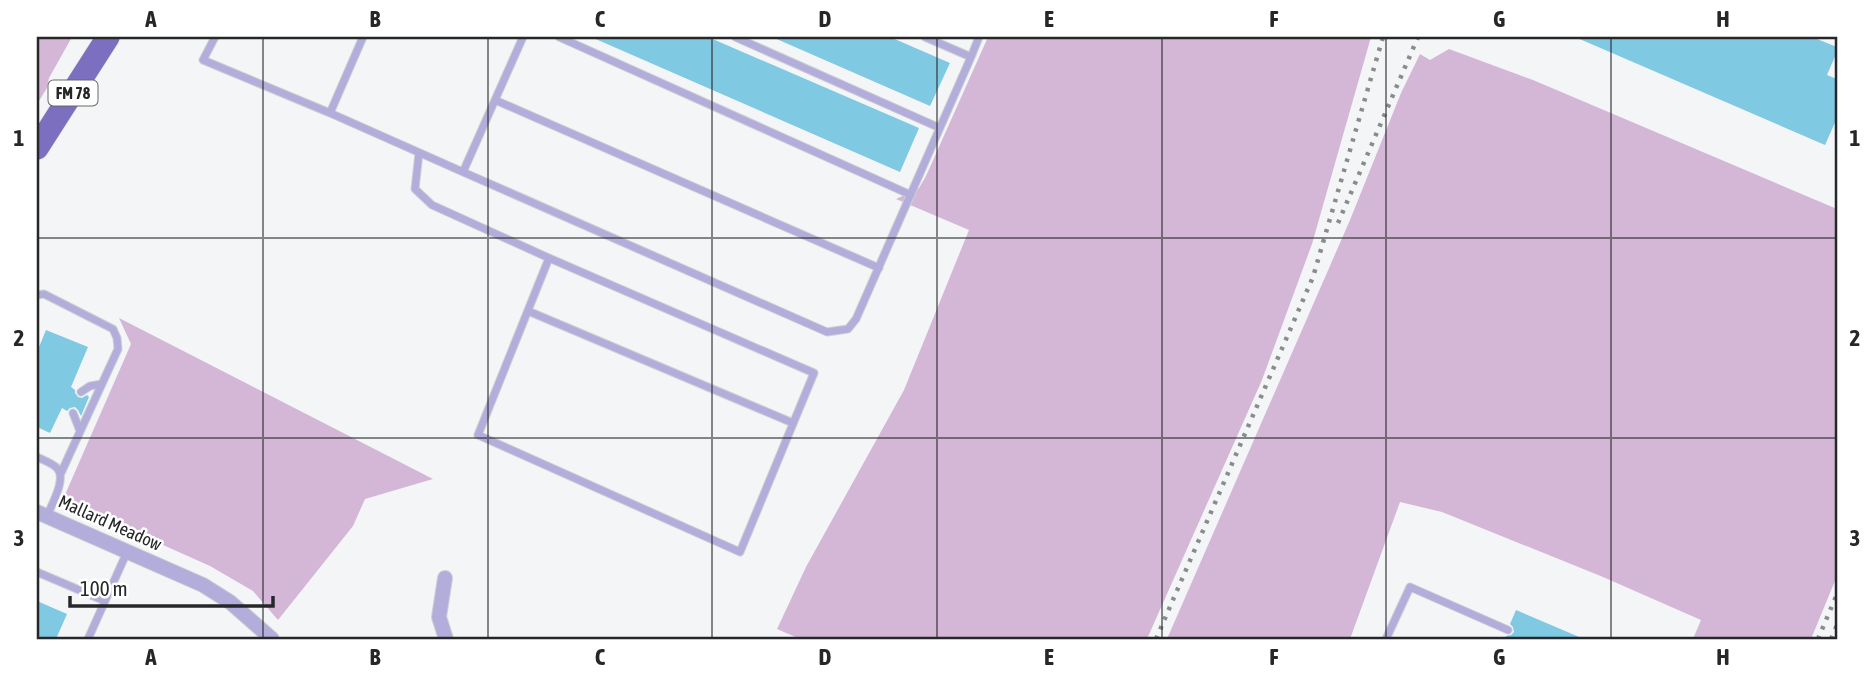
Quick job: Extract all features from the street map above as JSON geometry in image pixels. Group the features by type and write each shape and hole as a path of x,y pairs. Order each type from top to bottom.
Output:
{"main road":[{"name":"FM 78","path":"37,148 108,37"}],"street":[{"name":"Mallard Meadow","path":"42,514 204,585 230,602 272,639"},
{"path":"445,578 439,617 446,639"}],"lane":[{"path":"215,37 204,60 827,332 848,330 856,319 979,37"},
{"path":"330,113 363,37"},
{"path":"463,172 523,37"},
{"path":"559,37 911,195"},
{"path":"735,37 940,128"},
{"path":"925,37 971,57"},
{"path":"495,100 879,268"},
{"path":"419,153 415,189 432,205 814,373 740,552 478,435 549,258"},
{"path":"37,295 44,295 113,329 118,349 61,473 61,481 42,514"},
{"path":"528,311 793,423"},
{"path":"81,392 90,386 102,384"},
{"path":"73,413 80,431"},
{"path":"37,457 56,466 61,473"},
{"path":"88,639 127,551"},
{"path":"37,572 105,601"},
{"path":"1387,639 1410,587 1508,630"}],"shaded area":[{"path":"37,37 72,37 37,104"},
{"path":"988,37 1371,37 1312,244 1262,380 1147,639 800,639 777,629 806,567 904,390 969,230 896,199 919,188 926,176"},
{"path":"1449,49 1533,80 1837,209 1837,576 1811,639 1693,639 1701,620 1442,512 1400,502 1350,639 1167,639 1350,220 1401,93 1420,54 1430,60"},
{"path":"119,318 433,479 365,499 353,526 278,620 253,591 210,566 67,502 64,497 131,344"}],"building":[{"path":"591,37 708,37 919,128 900,172"},
{"path":"772,37 890,37 950,63 930,106"},
{"path":"1575,37 1812,37 1837,47 1827,75 1837,79 1837,118 1825,145"},
{"path":"46,330 88,347 71,387 78,397 89,397 81,416 75,407 67,411 62,408 50,433 37,427 37,352"},
{"path":"37,601 67,614 56,639 37,639"},
{"path":"1516,610 1584,639 1504,639 1514,632 1510,624"}],"railway":[{"path":"1156,639 1313,277 1383,37"},
{"path":"1338,223 1418,37"},
{"path":"1818,639 1837,594"},
{"path":"1831,639 1837,625"}]}
